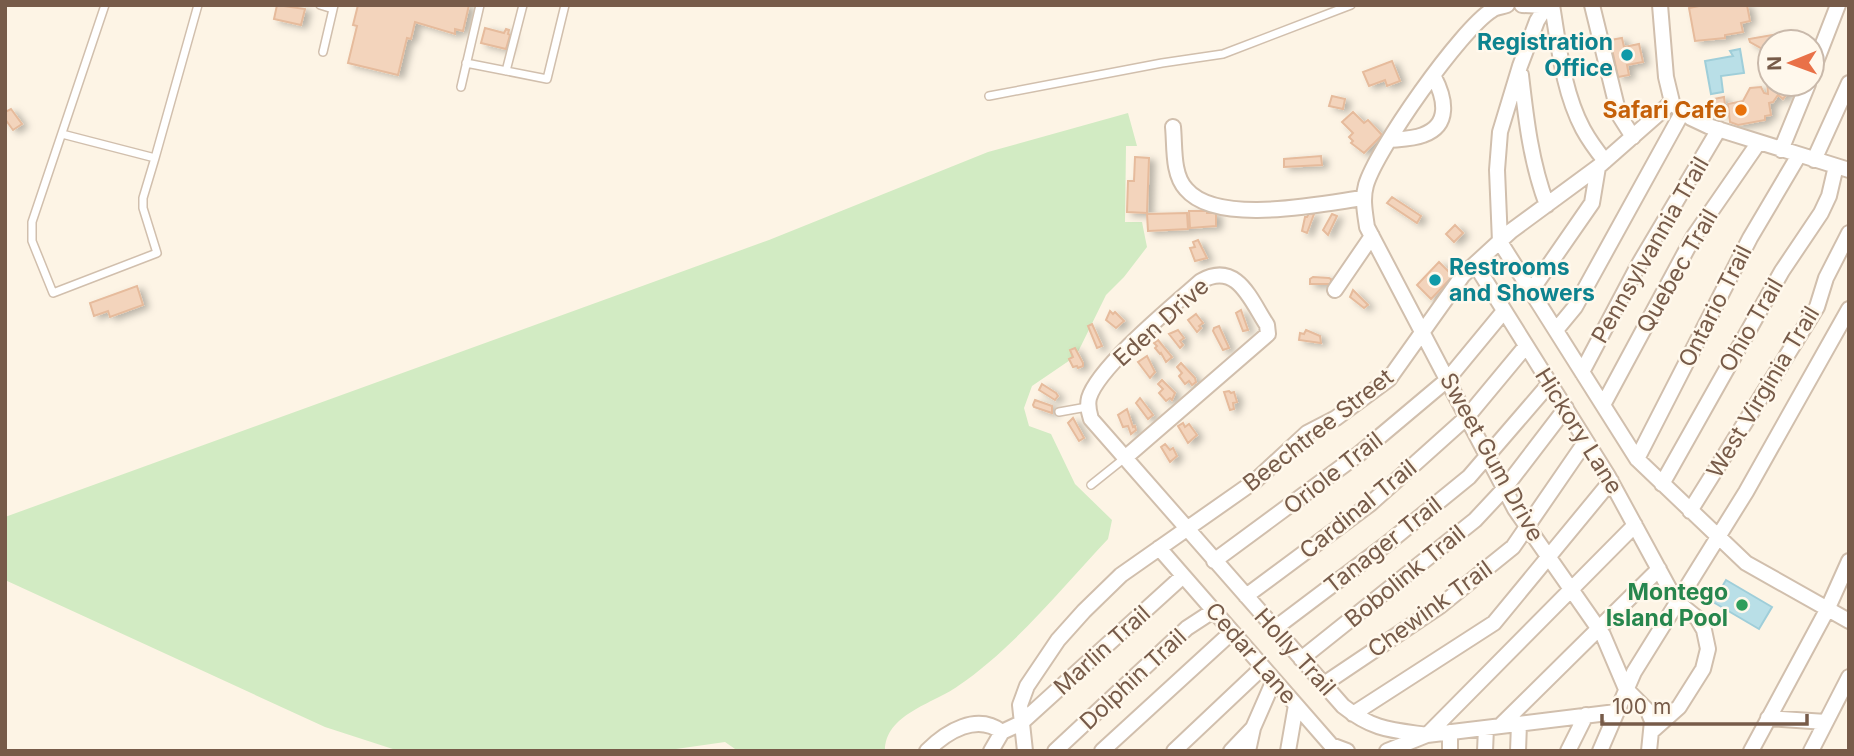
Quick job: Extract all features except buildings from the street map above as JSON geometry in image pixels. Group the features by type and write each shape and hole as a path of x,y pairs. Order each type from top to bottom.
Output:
{"street":[{"path":"1173,127 1178,174 1186,190 1204,201 1228,209 1272,210 1363,198 1375,162 1433,78 1468,32 1493,9 1507,5"},
{"path":"1522,5 1548,6"},
{"path":"1592,5 1619,115 1633,136"},
{"path":"1660,5 1666,77 1677,108 1719,129 1842,168"},
{"path":"1826,36 1838,5"},
{"path":"1548,6 1520,66 1500,132 1497,170 1500,242 1637,459 1746,564 1849,621"},
{"path":"1531,291 1591,203 1601,164 1575,113 1548,6"},
{"path":"1520,66 1528,132 1547,205"},
{"path":"1389,140 1423,135 1436,127 1444,106 1443,93 1433,78"},
{"path":"1814,160 1849,83"},
{"path":"1782,150 1802,98"},
{"path":"1556,330 1575,307 1677,108"},
{"name":"Beechtree Street","path":"1025,751 1020,705 1027,686 1058,640 1121,575 1255,481 1307,433 1336,418 1389,379 1463,275 1500,242 1633,136 1677,108"},
{"name":"Pennsylvannia Trail","path":"1582,372 1639,264 1719,129"},
{"name":"Quebec Trail","path":"1602,405 1694,236 1759,142"},
{"name":"Ontario Trail","path":"1637,459 1749,238 1799,155"},
{"name":"Ohio Trail","path":"1662,484 1782,271 1821,213 1842,168"},
{"name":"Sweet Gum Drive","path":"1363,198 1367,227 1504,489 1598,628 1626,689 1648,711 1652,731"},
{"name":"West Virginia Trail","path":"1690,511 1817,307 1832,263 1849,233"},
{"path":"1335,290 1372,236"},
{"name":"Hickory Lane","path":"1475,264 1611,481 1676,601 1697,618 1704,630 1708,649 1703,669 1679,707 1652,731"},
{"name":"Eden Drive","path":"1087,407 1089,396 1098,382 1129,347 1175,303 1213,274 1226,274 1235,278 1267,325 1268,334 1126,457"},
{"path":"1600,751 1626,689 1676,601 1779,435 1849,309"},
{"name":"Oriole Trail","path":"1214,561 1359,454 1447,380 1504,311"},
{"name":"Cardinal Trail","path":"1246,596 1370,504 1467,417 1527,346"},
{"name":"Tanager Trail","path":"1274,629 1469,477 1550,383"},
{"path":"1087,407 1091,419 1186,529"},
{"name":"Bobolink Trail","path":"1301,659 1475,520 1504,489 1566,408"},
{"name":"Chewink Trail","path":"1324,684 1478,577 1513,547 1586,441"},
{"path":"1353,714 1493,623 1611,481"},
{"path":"1420,742 1635,525"},
{"name":"Holly Trail","path":"1186,529 1353,714 1362,721 1420,742"},
{"name":"Cedar Lane","path":"1159,548 1331,745 1339,749"},
{"path":"1751,751 1849,562"},
{"path":"1485,751 1493,727 1659,569"},
{"name":"Marlin Trail","path":"1002,732 1021,723 1183,576"},
{"name":"Dolphin Trail","path":"1055,751 1187,628 1213,611"},
{"path":"1102,751 1232,632"},
{"path":"1174,751 1263,667"},
{"path":"1811,751 1849,677"},
{"path":"1248,751 1253,728 1274,680"},
{"path":"1288,751 1296,705"},
{"path":"1387,751 1450,732 1616,712"},
{"path":"1568,751 1586,715"},
{"path":"1768,718 1826,722"},
{"path":"927,751 936,741 969,723 986,722 1002,732 990,751"},
{"path":"1518,751 1519,724"},
{"path":"1231,751 1253,728"},
{"path":"1649,751 1652,731"},
{"path":"1450,732 1450,751"}],"lane":[{"path":"105,5 30,231 53,293 157,253 143,208 143,198 198,5"},
{"path":"320,5 334,7 323,52"},
{"path":"461,87 480,5"},
{"path":"506,71 523,5"},
{"path":"466,63 547,79 565,5"},
{"path":"989,96 1223,54 1351,5"},
{"path":"62,134 155,158"},
{"path":"1059,412 1087,407"},
{"path":"1091,485 1126,457"}],"green space":[{"path":"1128,113 1137,146 1126,146 1125,222 1142,222 1147,247 1106,295 1076,356 1032,386 1024,408 1029,426 1051,434 1075,484 1112,520 1108,539 999,654 958,686 902,719 887,738 885,751 738,751 725,742 662,751 399,751 325,727 5,580 5,517 769,240 988,152"}],"water":[{"path":"1740,49 1744,73 1721,76 1723,92 1711,94 1705,61 1733,56 1730,51"},
{"name":"Montego Island Pool","path":"1726,580 1772,607 1759,629 1713,602"}],"place":[{"name":"Registration Office","path":"1627,55"},
{"name":"Safari Cafe","path":"1741,110"},
{"name":"Restrooms and Showers","path":"1435,280"},
{"name":"Montego Island Pool","path":"1742,605"}]}
